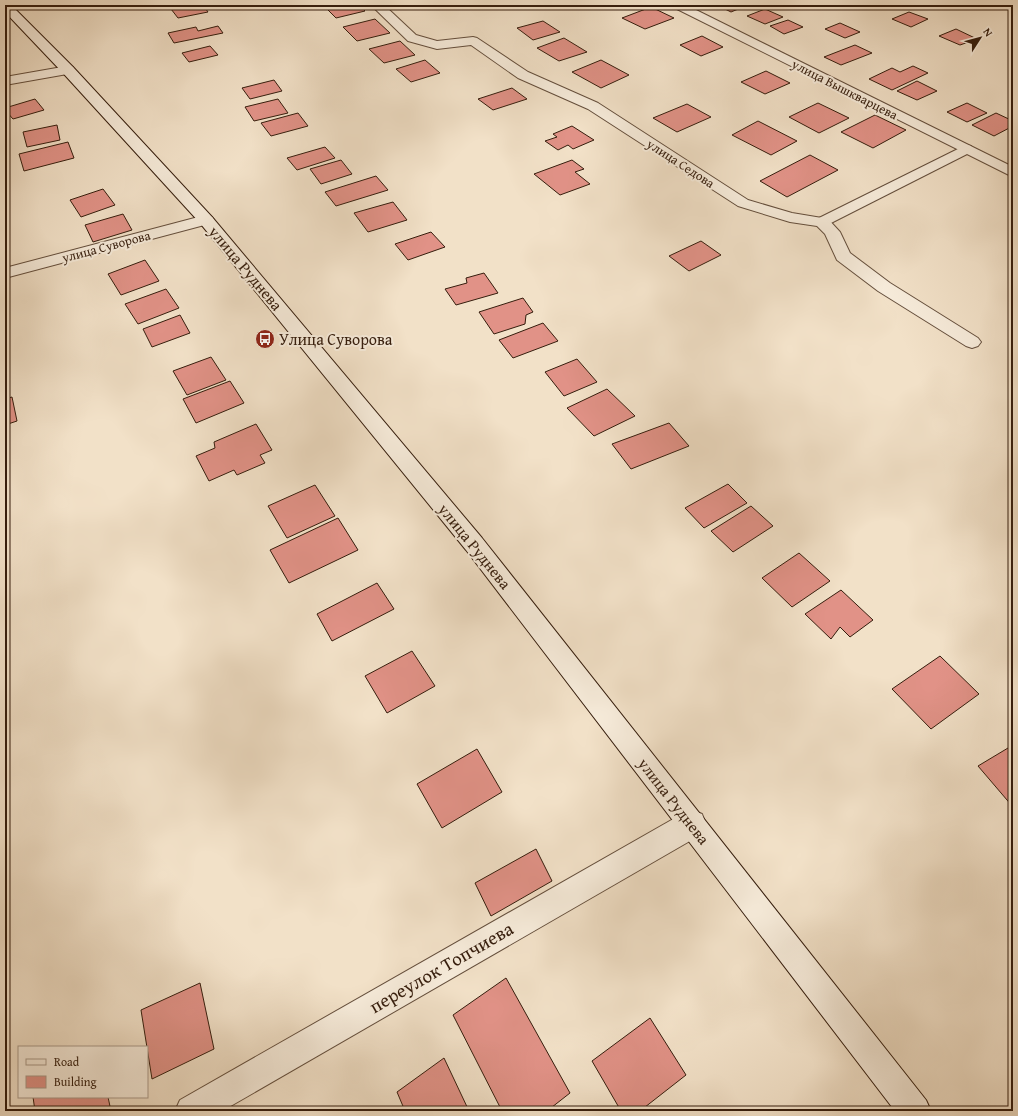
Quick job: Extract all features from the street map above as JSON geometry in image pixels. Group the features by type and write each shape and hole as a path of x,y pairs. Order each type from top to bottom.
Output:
{"street":[{"name":"улица Руднева","path":"5,5 68,70 206,220 474,544 915,1111"},
{"name":"улица Седова","path":"377,5 412,38 437,44 474,41 523,75 593,106 743,203 790,217 822,222"},
{"name":"улица Вышкварцева","path":"677,5 1013,173"},
{"path":"1007,5 1013,7"},
{"path":"5,81 68,70"},
{"name":"улица Суворова","path":"5,273 206,220"},
{"path":"822,222 832,232 843,256 884,287 972,342"},
{"name":"переулок Топчиева","path":"191,1111 692,824"}],"lane":[{"path":"822,222 966,150"}],"building":[{"path":"189,5 203,5 208,12 178,18 171,9"},
{"path":"323,5 359,5 365,11 336,18"},
{"path":"717,5 748,5 731,12"},
{"path":"651,7 674,18 645,29 622,18"},
{"path":"765,9 783,17 765,24 747,16"},
{"path":"909,12 928,19 911,27 892,19"},
{"path":"375,19 390,33 357,41 343,27"},
{"path":"788,20 803,27 784,34 770,26"},
{"path":"543,21 560,32 533,40 517,28"},
{"path":"840,23 860,32 845,38 825,29"},
{"path":"218,26 223,33 174,43 168,33 196,27 198,31"},
{"path":"956,29 977,39 960,45 939,36"},
{"path":"702,36 723,47 701,56 680,45"},
{"path":"564,38 587,52 559,61 537,48"},
{"path":"400,41 415,55 384,63 369,49"},
{"path":"855,45 872,53 841,65 824,57"},
{"path":"210,46 218,55 189,62 182,53"},
{"path":"425,60 440,73 411,82 396,69"},
{"path":"601,60 629,75 601,88 572,72"},
{"path":"913,66 928,73 892,90 869,79 892,68 900,72"},
{"path":"766,71 790,83 765,94 741,82"},
{"path":"274,80 282,91 250,99 242,88"},
{"path":"917,81 937,91 917,100 897,91"},
{"path":"512,88 527,99 493,110 478,99"},
{"path":"35,99 44,110 13,119 5,110 5,108"},
{"path":"278,99 288,113 254,121 245,107"},
{"path":"818,103 849,118 819,133 789,117"},
{"path":"967,103 987,113 967,122 947,112"},
{"path":"687,104 711,117 677,132 653,118"},
{"path":"298,113 308,126 271,136 261,123"},
{"path":"996,113 1013,121 1013,126 994,136 972,125"},
{"path":"875,115 906,130 873,148 841,132"},
{"path":"758,121 797,141 771,155 732,135"},
{"path":"57,125 60,140 27,147 23,132"},
{"path":"572,126 594,140 573,149 568,145 558,150 545,141 557,137 553,134"},
{"path":"68,142 74,158 24,171 19,154"},
{"path":"325,147 335,158 297,170 287,158"},
{"path":"810,155 838,170 787,197 760,181"},
{"path":"341,160 352,174 321,184 310,169"},
{"path":"572,160 584,169 575,172 590,184 560,195 534,174"},
{"path":"376,176 388,190 336,206 325,192"},
{"path":"103,189 115,205 81,217 70,200"},
{"path":"393,202 407,220 368,232 354,213"},
{"path":"123,214 132,230 93,242 85,225"},
{"path":"431,232 445,247 408,260 395,244"},
{"path":"701,241 721,255 689,271 669,256"},
{"path":"145,260 159,281 121,295 108,274"},
{"path":"484,273 498,293 456,305 445,289 467,283 466,278"},
{"path":"166,289 179,308 138,324 125,304"},
{"path":"523,298 533,312 526,315 525,324 494,334 479,312"},
{"path":"180,315 190,333 152,347 143,329"},
{"path":"543,323 558,341 513,358 499,340"},
{"path":"211,357 226,380 187,395 173,371"},
{"path":"577,359 597,382 564,396 545,372"},
{"path":"230,381 244,403 196,423 183,399"},
{"path":"607,389 635,416 594,436 567,408"},
{"path":"12,397 17,421 5,425 5,399"},
{"path":"669,423 689,446 631,469 612,444"},
{"path":"256,424 272,450 260,455 265,463 237,475 234,470 209,481 196,456 215,448 214,442"},
{"path":"728,484 747,503 704,528 685,508"},
{"path":"315,485 335,516 287,538 268,506"},
{"path":"751,506 773,526 733,552 711,531"},
{"path":"338,518 358,550 289,583 270,550"},
{"path":"799,553 830,581 792,607 762,578"},
{"path":"377,583 394,609 332,641 317,614"},
{"path":"841,590 873,620 850,637 840,627 831,639 805,614"},
{"path":"412,651 435,686 387,713 365,676"},
{"path":"940,656 979,694 931,729 892,689"},
{"path":"1013,745 1013,807 978,766"},
{"path":"477,749 502,792 442,828 417,784"},
{"path":"536,849 552,881 491,916 475,883"},
{"path":"506,978 570,1093 547,1111 502,1111 453,1015"},
{"path":"200,983 214,1049 152,1079 148,1046 147,1046 141,1010"},
{"path":"650,1018 686,1075 640,1111 621,1111 592,1061"},
{"path":"444,1058 469,1111 405,1111 397,1092"},
{"path":"33,1098 108,1098 111,1111 35,1111"}],"place":[{"name":"Улица Суворова","path":"265,339"}]}
